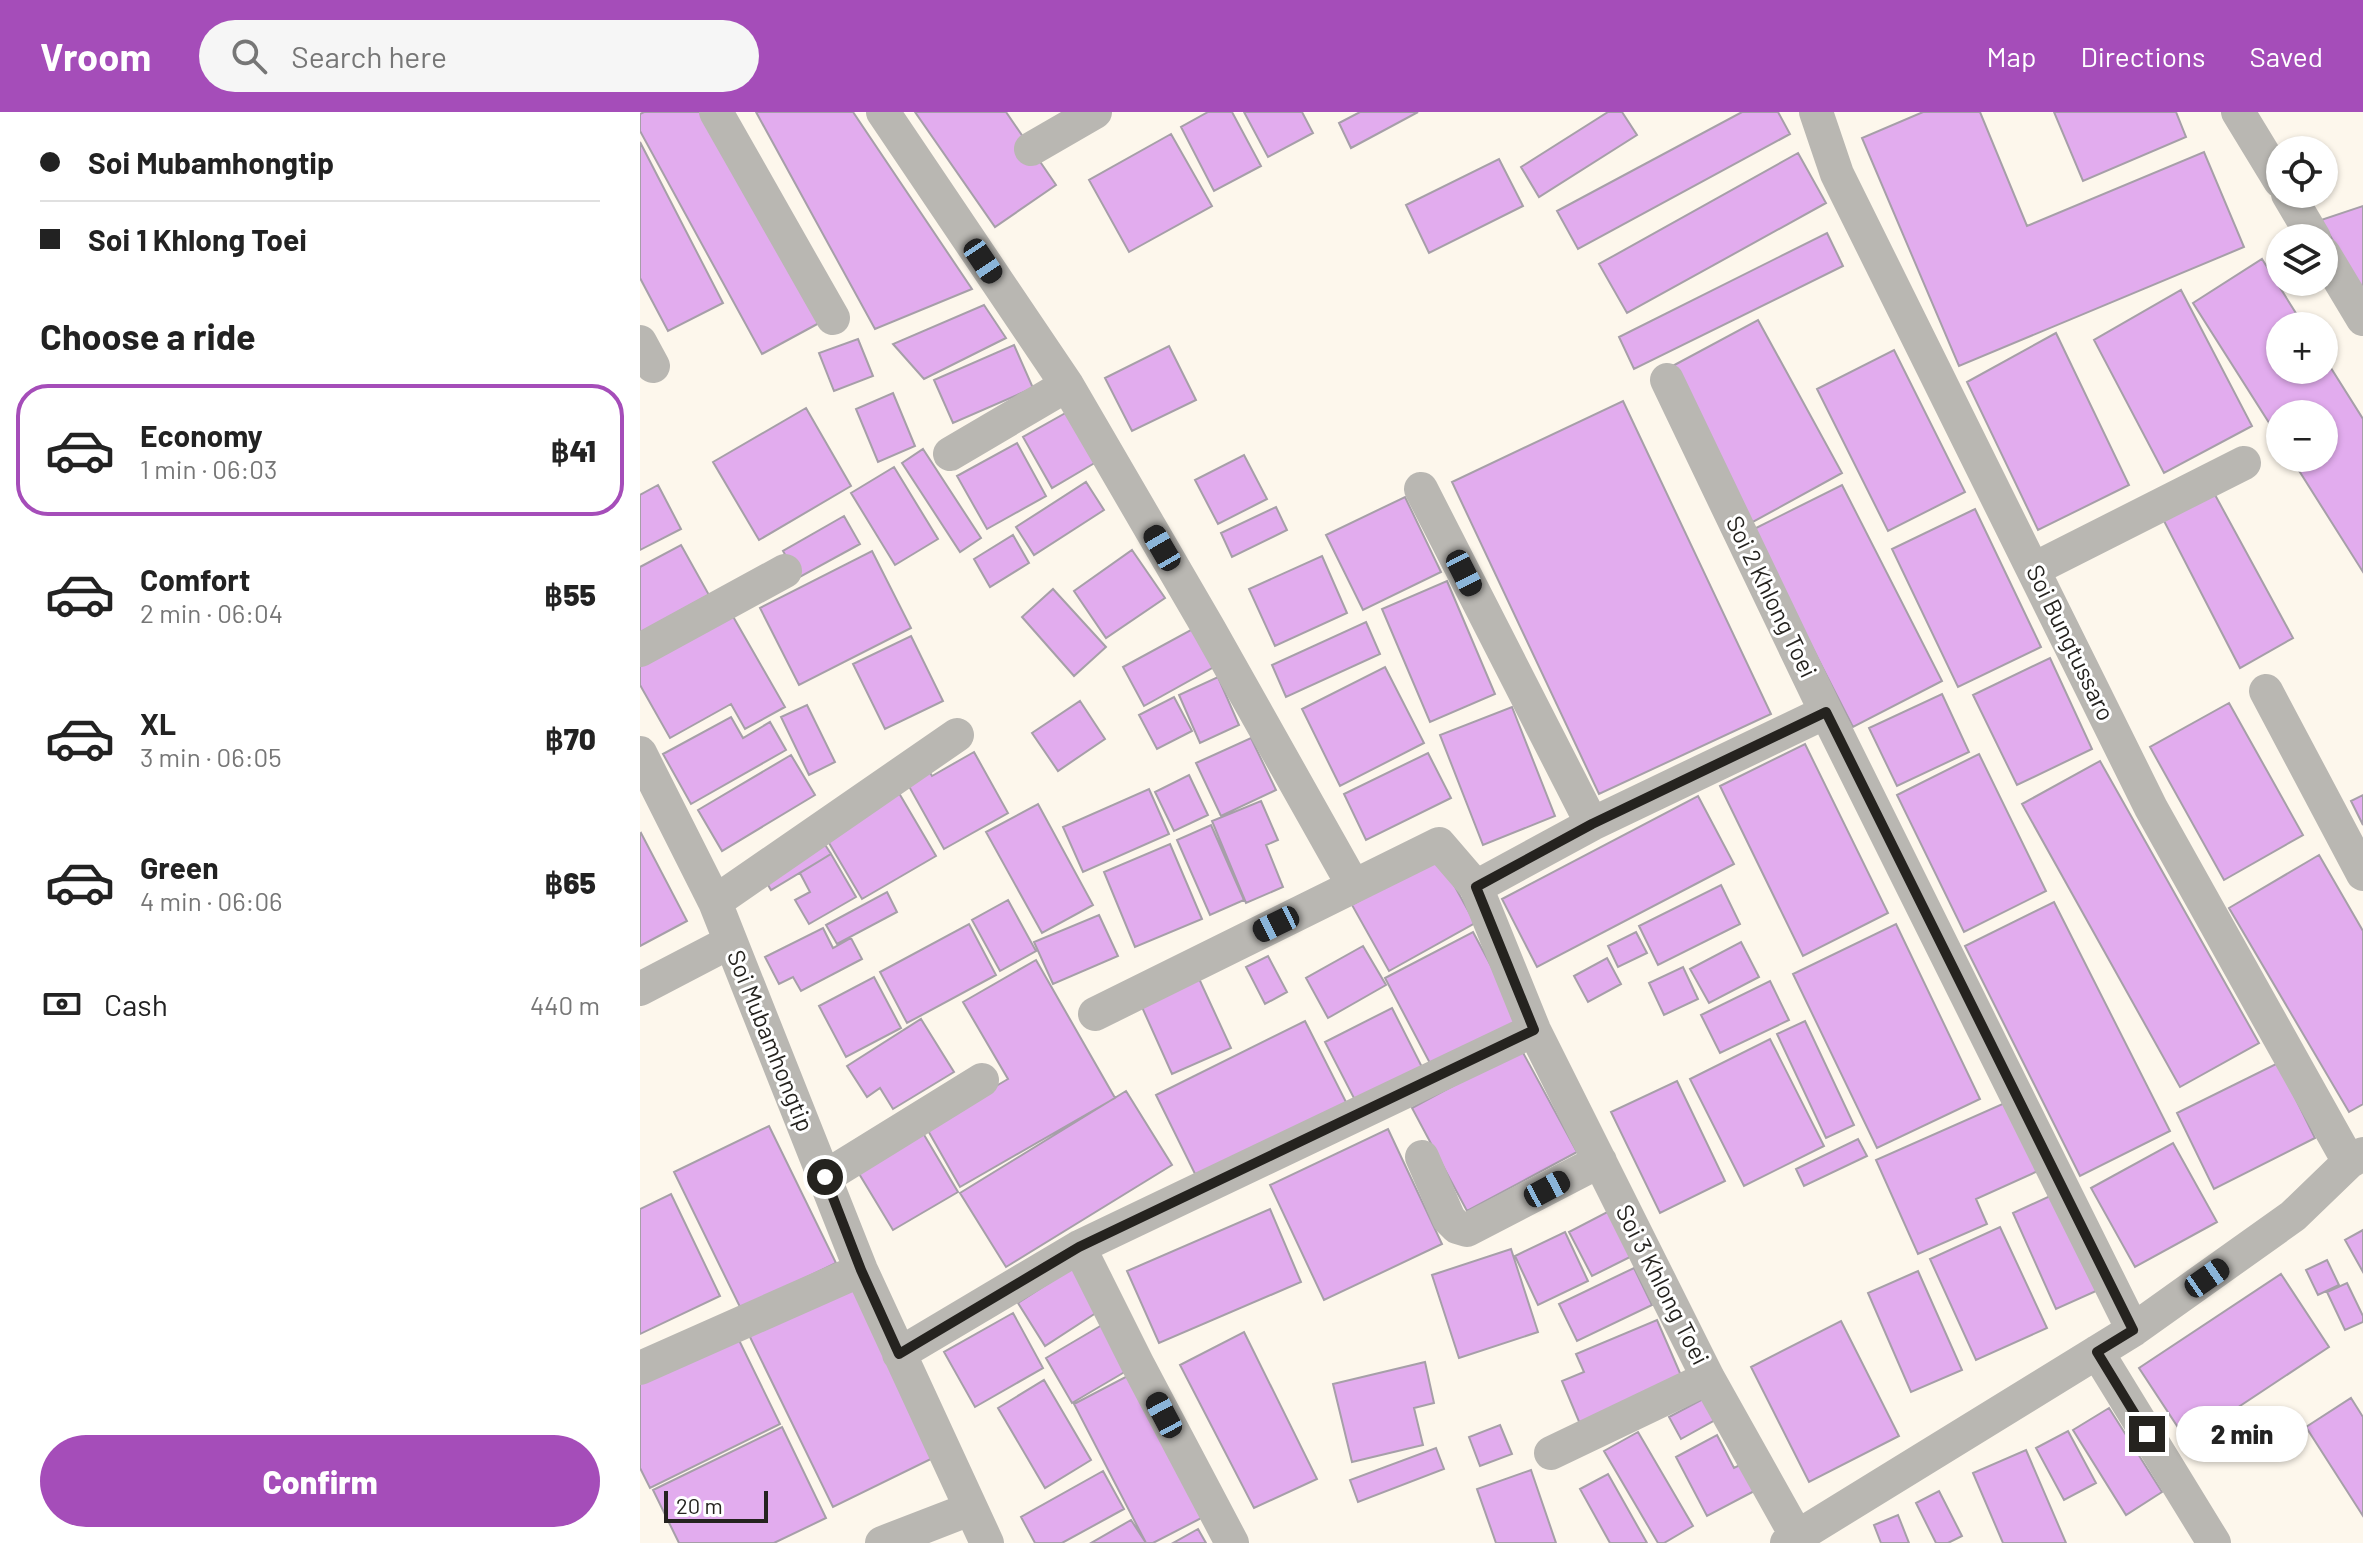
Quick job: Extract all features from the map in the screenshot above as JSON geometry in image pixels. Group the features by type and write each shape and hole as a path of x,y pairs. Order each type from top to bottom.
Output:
{"street":[{"path":"716,112 833,318"},
{"path":"883,112 1067,385 1353,885 1095,1014"},
{"path":"1031,149 1095,112"},
{"name":"Soi Bungtussaro","path":"1816,112 1837,174 2151,808 2356,1158"},
{"path":"2238,112 2266,158"},
{"path":"2338,277 2363,319"},
{"name":"Soi 2 Khlong Toei","path":"1667,380 1826,712 2133,1330"},
{"path":"950,454 1067,385"},
{"path":"2034,569 2244,463"},
{"path":"1421,489 1592,824"},
{"path":"640,650 785,571"},
{"path":"2266,691 2363,874"},
{"path":"1476,887 1592,824 1826,712"},
{"path":"715,902 957,735"},
{"name":"Soi Mubamhongtip","path":"640,753 715,902 861,1270 987,1543"},
{"name":"Soi 3 Khlong Toei","path":"1353,885 1439,844 1476,887 1534,1030 1792,1540"},
{"path":"640,989 730,942"},
{"path":"899,1354 1079,1247 1534,1030"},
{"path":"825,1177 982,1080"},
{"path":"1422,1157 1449,1219 1457,1227 1467,1230 1600,1161"},
{"path":"1792,1540 2133,1330 2293,1216 2356,1158"},
{"path":"1079,1247 1232,1543"},
{"path":"640,1368 861,1270"},
{"path":"2097,1352 2214,1543"},
{"path":"1551,1453 1708,1378"},
{"path":"882,1543 970,1509"}],"building":[{"path":"707,112 821,322 762,354 640,131 640,114"},
{"path":"756,112 853,112 972,289 875,329"},
{"path":"915,112 1006,112 1056,185 995,227"},
{"path":"1208,112 1232,112 1261,166 1214,191 1181,127"},
{"path":"1244,112 1302,112 1313,133 1268,157"},
{"path":"1360,112 1418,112 1351,148 1339,123"},
{"path":"1608,112 1622,112 1637,135 1539,197 1521,167"},
{"path":"1742,112 1778,112 1790,134 1578,249 1557,211"},
{"path":"1923,112 1980,112 2027,226 2204,152 2244,247 1959,366 1862,138"},
{"path":"2054,112 2176,112 2186,137 2083,181"},
{"path":"1171,134 1212,206 1129,252 1089,180"},
{"path":"640,142 723,303 668,331 640,278"},
{"path":"1798,153 1826,203 1627,313 1599,264"},
{"path":"1499,159 1523,206 1429,253 1406,205"},
{"path":"2363,206 2363,292 2338,249 2338,224 2323,224 2321,220"},
{"path":"1827,233 1843,266 1634,369 1619,337"},
{"path":"2262,259 2266,265 2266,296 2285,296 2295,312 2266,312 2266,384 2338,384 2338,379 2363,419 2363,572 2300,472 2338,472 2338,400 2266,400 2266,418 2193,303"},
{"path":"2181,290 2252,426 2164,473 2094,340"},
{"path":"984,305 1006,338 924,379 893,344"},
{"path":"1758,320 1842,473 1751,523 1667,369"},
{"path":"2056,333 2129,485 2038,530 1967,382"},
{"path":"858,339 873,376 834,391 819,353"},
{"path":"1014,345 1033,388 953,423 934,380"},
{"path":"1169,346 1196,400 1132,431 1105,378"},
{"path":"1894,350 1965,492 1888,531 1817,389"},
{"path":"893,393 915,446 878,462 856,409"},
{"path":"1623,401 1771,714 1599,794 1452,482"},
{"path":"806,408 851,486 759,540 713,462"},
{"path":"1069,411 1098,461 1052,488 1023,437"},
{"path":"1017,443 1046,496 987,529 957,476"},
{"path":"923,449 981,538 960,552 902,463"},
{"path":"1244,455 1267,499 1218,524 1195,480"},
{"path":"894,467 938,539 895,565 851,493"},
{"path":"1086,482 1104,510 1034,555 1016,527"},
{"path":"658,485 681,529 640,550 640,495"},
{"path":"1842,485 1942,681 1853,727 1752,530"},
{"path":"2214,493 2293,638 2240,668 2164,521"},
{"path":"1405,497 1441,572 1363,610 1326,535"},
{"path":"1276,507 1287,530 1232,557 1221,533"},
{"path":"1975,509 2041,647 1958,687 1892,549"},
{"path":"844,516 860,544 798,578 783,551"},
{"path":"1013,535 1029,563 990,587 974,559"},
{"path":"681,545 709,595 640,633 640,567"},
{"path":"1132,550 1165,598 1106,638 1074,591"},
{"path":"872,551 911,628 799,685 760,608"},
{"path":"1322,556 1347,613 1275,646 1249,589"},
{"path":"1447,581 1495,694 1430,722 1382,609"},
{"path":"1053,589 1106,647 1074,676 1022,617"},
{"path":"731,613 785,707 745,729 731,704 670,738 640,685 640,664"},
{"path":"1366,622 1380,654 1286,697 1272,665"},
{"path":"1200,625 1221,663 1144,706 1123,667"},
{"path":"911,636 943,701 885,729 853,664"},
{"path":"2050,658 2092,749 2017,785 1973,695"},
{"path":"1385,667 1424,743 1340,786 1302,709"},
{"path":"1218,677 1239,725 1200,743 1179,695"},
{"path":"1942,694 1969,752 1897,786 1869,728"},
{"path":"1174,697 1192,731 1157,749 1139,715"},
{"path":"1080,701 1105,739 1058,771 1032,733"},
{"path":"2229,703 2303,835 2224,880 2150,747"},
{"path":"807,705 835,762 809,775 781,717"},
{"path":"1512,707 1555,816 1483,845 1440,735"},
{"path":"731,717 743,738 770,722 786,750 691,804 663,754"},
{"path":"1251,738 1276,790 1221,816 1196,763"},
{"path":"1805,744 1888,913 1803,956 1720,786"},
{"path":"974,752 1008,813 944,849 906,781 928,769 932,776"},
{"path":"1428,753 1451,798 1366,840 1344,794"},
{"path":"1979,754 2046,891 1964,932 1897,795"},
{"path":"791,755 815,795 722,851 698,810"},
{"path":"2100,761 2259,1043 2180,1087 2022,804"},
{"path":"1189,775 1208,815 1174,831 1155,792"},
{"path":"896,788 936,856 862,899 822,831"},
{"path":"1149,789 1169,834 1083,872 1063,827"},
{"path":"2363,795 2363,825 2351,801"},
{"path":"1698,796 1734,864 1537,967 1502,899"},
{"path":"1261,801 1278,840 1266,845 1283,887 1246,903 1212,821"},
{"path":"1038,804 1093,905 1042,933 986,832"},
{"path":"1211,825 1244,900 1210,915 1177,840"},
{"path":"640,834 687,921 640,946"},
{"path":"820,837 831,854 771,890 761,873"},
{"path":"1170,844 1202,919 1135,947 1104,872"},
{"path":"831,854 856,897 809,924 795,900 810,892 800,873"},
{"path":"2319,855 2363,931 2363,1104 2349,1112 2229,908"},
{"path":"1438,856 1475,923 1389,971 1352,905"},
{"path":"1721,885 1740,924 1658,965 1639,926"},
{"path":"887,892 897,912 837,944 826,925"},
{"path":"1008,900 1036,951 1000,971 972,920"},
{"path":"2054,902 2170,1131 2080,1176 1965,946"},
{"path":"1099,915 1118,956 1053,984 1034,942"},
{"path":"969,924 996,975 907,1023 880,972"},
{"path":"1896,924 1980,1099 1877,1148 1793,974"},
{"path":"823,928 833,948 851,938 862,959 801,991 793,977 779,984 765,957"},
{"path":"1473,932 1520,1020 1432,1067 1385,978"},
{"path":"1636,932 1647,953 1618,967 1608,946"},
{"path":"1741,942 1759,977 1709,1003 1690,969"},
{"path":"1363,946 1386,985 1328,1018 1306,978"},
{"path":"1268,956 1287,992 1265,1004 1246,967"},
{"path":"1607,958 1621,984 1588,1002 1574,976"},
{"path":"1036,960 1115,1098 960,1187 926,1127 1008,1079 963,1002"},
{"path":"1683,967 1698,999 1664,1015 1649,983"},
{"path":"1195,970 1231,1048 1172,1074 1137,996"},
{"path":"874,977 901,1028 846,1057 819,1006"},
{"path":"1770,981 1789,1020 1720,1053 1701,1015"},
{"path":"1392,1008 1424,1071 1357,1104 1325,1042"},
{"path":"921,1019 954,1072 893,1109 880,1088 867,1097 847,1066"},
{"path":"1305,1021 1349,1108 1199,1182 1156,1095"},
{"path":"1805,1021 1854,1125 1826,1138 1777,1034"},
{"path":"1770,1039 1824,1146 1744,1186 1690,1079"},
{"path":"1521,1049 1577,1152 1467,1211 1412,1108"},
{"path":"2278,1063 2315,1138 2214,1189 2177,1113"},
{"path":"1677,1081 1725,1181 1660,1213 1611,1112"},
{"path":"1126,1091 1172,1165 1006,1267 960,1193"},
{"path":"2007,1102 2038,1171 1976,1199 1987,1224 1918,1254 1876,1160"},
{"path":"769,1126 836,1263 741,1309 674,1172"},
{"path":"920,1128 958,1192 893,1230 855,1167"},
{"path":"1388,1129 1442,1244 1324,1300 1270,1185"},
{"path":"1858,1139 1867,1156 1804,1186 1796,1169"},
{"path":"2173,1143 2217,1222 2135,1267 2091,1188"},
{"path":"2061,1191 2105,1287 2056,1309 2013,1213"},
{"path":"671,1194 720,1296 640,1334 640,1209"},
{"path":"1270,1209 1301,1282 1159,1343 1127,1271"},
{"path":"1613,1209 1636,1254 1592,1276 1569,1232"},
{"path":"2000,1227 2047,1328 1976,1360 1930,1259"},
{"path":"2363,1230 2363,1272 2345,1240"},
{"path":"1565,1232 1588,1281 1538,1305 1515,1256"},
{"path":"1511,1249 1538,1332 1459,1358 1432,1275"},
{"path":"2327,1260 2339,1285 2318,1295 2306,1270"},
{"path":"1075,1266 1102,1309 1045,1346 1018,1303"},
{"path":"1634,1268 1652,1305 1577,1341 1559,1304"},
{"path":"1918,1271 1962,1370 1911,1392 1868,1293"},
{"path":"2281,1274 2329,1347 2187,1441 2139,1368"},
{"path":"2347,1283 2363,1322 2345,1330 2327,1292"},
{"path":"854,1284 937,1456 833,1507 749,1335"},
{"path":"1013,1313 1043,1368 975,1407 944,1352"},
{"path":"1657,1320 1683,1380 1580,1424 1562,1381 1584,1372 1576,1354"},
{"path":"1841,1321 1899,1436 1809,1482 1751,1367"},
{"path":"1102,1325 1128,1370 1072,1403 1046,1358"},
{"path":"735,1332 780,1424 650,1488 640,1468 640,1379"},
{"path":"1244,1332 1317,1479 1254,1508 1180,1365"},
{"path":"1425,1362 1434,1403 1414,1408 1423,1445 1352,1462 1333,1384"},
{"path":"1137,1371 1211,1513 1153,1543 1146,1543 1074,1404"},
{"path":"1044,1380 1091,1460 1045,1488 998,1408"},
{"path":"2351,1398 2363,1417 2363,1516 2306,1427"},
{"path":"1703,1399 1715,1420 1681,1439 1669,1417"},
{"path":"2109,1408 2162,1492 2126,1515 2073,1430"},
{"path":"2256,1415 2279,1443 2265,1455 2242,1426"},
{"path":"1500,1425 1512,1454 1480,1466 1469,1437"},
{"path":"782,1427 826,1518 774,1543 679,1543 653,1490"},
{"path":"2068,1431 2096,1483 2064,1500 2036,1448"},
{"path":"1638,1432 1693,1526 1664,1543 1658,1543 1604,1451"},
{"path":"1717,1435 1734,1468 1748,1461 1762,1487 1707,1516 1676,1457"},
{"path":"1436,1448 1444,1469 1358,1502 1350,1480"},
{"path":"2026,1450 2066,1543 2003,1543 1973,1473"},
{"path":"1531,1470 1556,1543 1496,1543 1477,1489"},
{"path":"1103,1471 1124,1509 1062,1543 1035,1543 1021,1517"},
{"path":"1608,1474 1647,1543 1610,1543 1580,1489"},
{"path":"1939,1491 1962,1536 1948,1543 1936,1543 1916,1503"},
{"path":"1898,1515 1909,1543 1881,1543 1874,1525"},
{"path":"1131,1520 1146,1543 1091,1543"},
{"path":"1198,1529 1206,1543 1173,1543"}],"route":[{"path":"825,1177 861,1270 899,1354 1079,1247 1534,1030 1476,887 1592,824 1826,712 2133,1330 2097,1352 2147,1434"}]}
